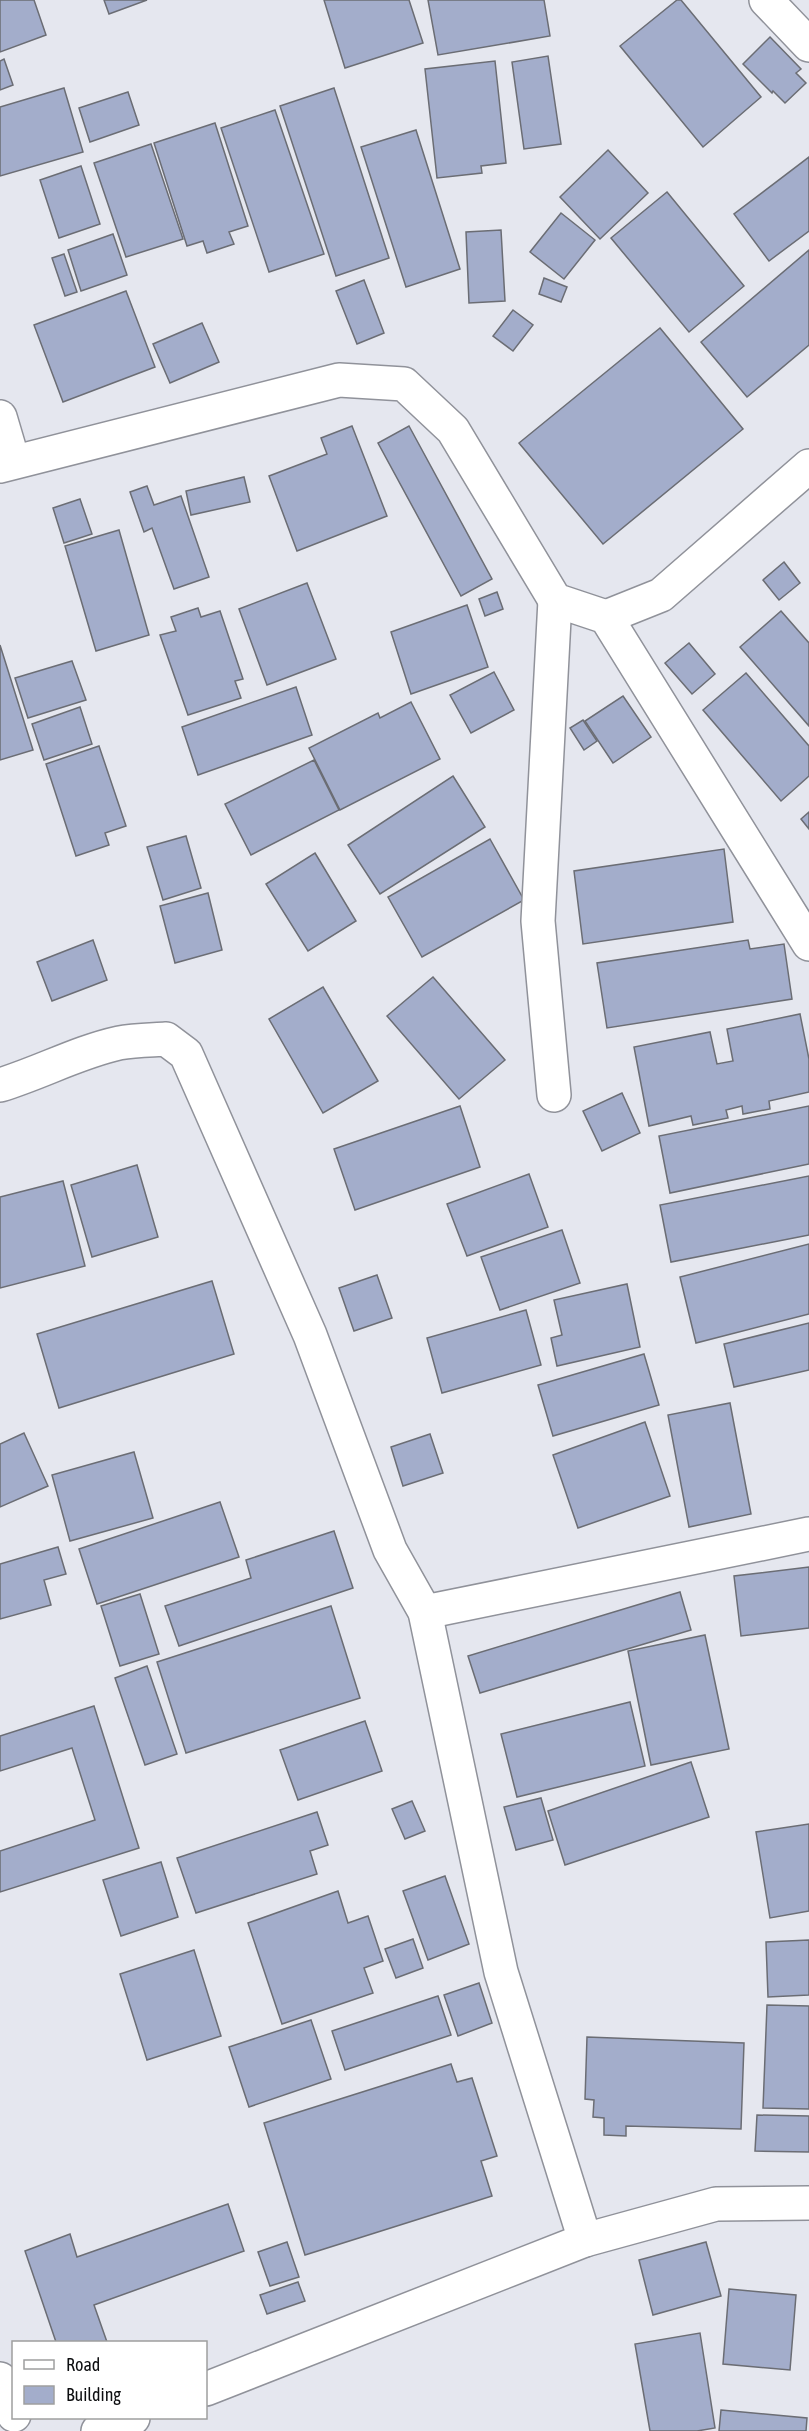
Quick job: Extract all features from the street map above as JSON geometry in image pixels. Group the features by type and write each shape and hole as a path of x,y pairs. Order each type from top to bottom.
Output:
{"street":[{"path":"766,0 809,45"},
{"path":"0,417 6,464 339,380 404,384 453,430 555,600 538,921 554,1095"},
{"path":"606,617 661,595 809,466"},
{"path":"555,600 606,617 809,944"},
{"path":"0,1085 121,1042 166,1039 186,1054 310,1335 390,1550 425,1612 501,1972 585,2240"},
{"path":"425,1612 809,1534"},
{"path":"207,2389 585,2240 716,2204 809,2203"},
{"path":"0,2379 12,2411"},
{"path":"98,2431 130,2419"}],"building":[{"path":"0,0 34,0 46,35 0,52"},
{"path":"104,0 147,0 109,14"},
{"path":"324,0 409,0 423,43 345,68"},
{"path":"428,0 544,0 550,36 438,55"},
{"path":"677,0 681,0 761,97 703,147 620,46"},
{"path":"770,37 801,69 796,73 806,83 785,103 743,64"},
{"path":"548,56 561,144 524,149 512,62"},
{"path":"4,59 13,85 0,90 0,61"},
{"path":"495,61 506,163 481,166 482,173 437,178 425,69"},
{"path":"64,88 83,152 0,176 0,107"},
{"path":"334,88 389,258 336,276 280,106"},
{"path":"128,92 139,125 90,142 79,108"},
{"path":"275,110 324,254 269,272 221,128"},
{"path":"215,123 248,226 229,232 234,244 207,253 203,241 187,246 154,143"},
{"path":"416,130 460,269 406,287 361,147"},
{"path":"151,144 183,239 126,257 94,163"},
{"path":"608,150 648,193 600,239 560,197"},
{"path":"809,157 809,231 769,261 734,214"},
{"path":"81,166 100,224 59,238 40,180"},
{"path":"667,192 744,286 689,332 611,238"},
{"path":"561,213 595,240 564,279 530,252"},
{"path":"501,230 505,301 469,303 466,232"},
{"path":"113,234 127,275 81,291 68,250"},
{"path":"809,250 809,345 747,397 701,342"},
{"path":"64,254 77,292 65,296 52,258"},
{"path":"544,278 567,287 561,302 539,294"},
{"path":"364,280 384,333 357,344 336,291"},
{"path":"126,291 155,367 63,402 34,325"},
{"path":"513,310 533,325 513,351 493,336"},
{"path":"202,323 219,362 170,383 153,344"},
{"path":"660,328 743,429 603,544 519,443"},
{"path":"352,426 387,516 297,551 269,476 327,454 321,438"},
{"path":"409,426 492,579 461,596 378,443"},
{"path":"244,477 250,502 191,515 186,491"},
{"path":"147,486 154,505 181,496 209,577 174,589 152,528 144,532 130,492"},
{"path":"80,499 92,534 64,543 53,508"},
{"path":"119,530 149,635 96,651 65,546"},
{"path":"784,562 800,583 779,600 763,580"},
{"path":"307,583 336,659 267,685 239,609"},
{"path":"497,592 503,609 485,616 479,599"},
{"path":"467,605 488,667 411,694 391,632"},
{"path":"198,608 201,617 220,611 243,679 235,681 241,698 188,715 160,635 176,631 171,617"},
{"path":"781,611 809,643 809,726 740,647"},
{"path":"689,643 715,674 692,694 665,663"},
{"path":"0,645 33,750 0,760"},
{"path":"72,661 86,700 28,718 15,678"},
{"path":"494,672 514,710 471,733 450,695"},
{"path":"746,673 809,746 809,776 781,801 703,710"},
{"path":"296,687 312,735 198,775 182,727"},
{"path":"623,696 651,737 613,763 585,721"},
{"path":"411,702 440,759 340,810 309,748 378,713 380,718"},
{"path":"80,707 92,744 44,760 32,724"},
{"path":"583,720 597,741 584,750 570,728"},
{"path":"99,746 126,826 105,833 109,845 76,856 46,764"},
{"path":"314,760 339,810 251,855 225,804"},
{"path":"453,776 485,827 380,894 348,845"},
{"path":"809,812 809,829 801,819"},
{"path":"186,836 201,888 163,900 147,847"},
{"path":"490,839 524,900 422,957 388,897"},
{"path":"724,849 733,922 583,944 574,871"},
{"path":"315,853 356,921 308,951 266,884"},
{"path":"208,893 222,950 175,963 160,906"},
{"path":"93,940 107,980 52,1001 37,962"},
{"path":"748,940 750,949 784,944 792,999 607,1028 597,963"},
{"path":"433,977 505,1060 459,1099 387,1016"},
{"path":"323,987 378,1081 323,1113 269,1019"},
{"path":"800,1014 809,1059 809,1092 769,1101 770,1109 743,1114 742,1106 726,1110 728,1118 693,1125 691,1116 649,1126 634,1047 710,1032 717,1064 733,1061 727,1029"},
{"path":"622,1093 640,1133 602,1151 583,1111"},
{"path":"460,1106 480,1167 355,1210 334,1149"},
{"path":"809,1106 809,1164 670,1193 659,1136"},
{"path":"137,1165 158,1237 92,1257 71,1185"},
{"path":"529,1174 548,1227 467,1256 447,1204"},
{"path":"809,1176 809,1235 671,1262 660,1205"},
{"path":"63,1181 85,1266 0,1288 0,1197"},
{"path":"562,1230 580,1283 500,1310 481,1257"},
{"path":"809,1244 809,1314 696,1343 680,1277"},
{"path":"377,1275 392,1318 354,1331 339,1288"},
{"path":"212,1281 234,1354 59,1408 37,1334"},
{"path":"627,1284 640,1347 557,1366 551,1338 562,1335 554,1300"},
{"path":"526,1310 541,1365 442,1393 427,1338"},
{"path":"809,1323 809,1370 734,1387 724,1344"},
{"path":"644,1354 659,1405 553,1436 538,1385"},
{"path":"730,1403 751,1514 689,1527 668,1415"},
{"path":"645,1422 670,1496 578,1528 553,1455"},
{"path":"24,1433 48,1486 0,1507 0,1444"},
{"path":"430,1434 443,1473 403,1486 391,1447"},
{"path":"134,1452 153,1518 70,1541 52,1475"},
{"path":"220,1502 239,1557 97,1604 79,1549"},
{"path":"334,1531 353,1588 179,1646 165,1606 251,1578 246,1560"},
{"path":"58,1547 66,1574 44,1580 51,1605 0,1619 0,1564"},
{"path":"809,1567 809,1628 741,1636 734,1576"},
{"path":"680,1592 691,1630 480,1693 468,1656"},
{"path":"140,1594 159,1654 120,1666 101,1606"},
{"path":"331,1606 360,1698 186,1753 157,1662"},
{"path":"705,1635 729,1749 651,1765 628,1651"},
{"path":"147,1666 177,1754 145,1765 115,1678"},
{"path":"630,1702 645,1766 517,1797 501,1734"},
{"path":"94,1706 139,1848 0,1892 0,1851 95,1820 72,1748 0,1771 0,1736"},
{"path":"365,1721 382,1771 298,1800 280,1750"},
{"path":"691,1762 709,1817 565,1865 548,1811"},
{"path":"541,1798 553,1840 516,1850 504,1807"},
{"path":"412,1801 425,1831 405,1839 392,1809"},
{"path":"317,1812 328,1845 310,1851 317,1874 196,1913 177,1858"},
{"path":"809,1824 809,1911 770,1918 756,1832"},
{"path":"161,1862 178,1917 121,1936 103,1880"},
{"path":"445,1876 469,1944 428,1960 403,1891"},
{"path":"338,1891 348,1923 368,1916 383,1961 364,1968 373,1993 282,2024 248,1923"},
{"path":"413,1939 423,1968 396,1978 385,1949"},
{"path":"809,1940 809,1995 768,1997 766,1942"},
{"path":"194,1950 221,2036 147,2060 120,1974"},
{"path":"479,1983 492,2023 458,2036 444,1995"},
{"path":"438,1996 451,2035 345,2070 332,2031"},
{"path":"767,2005 809,2006 809,2109 763,2108"},
{"path":"311,2020 331,2079 249,2107 229,2047"},
{"path":"587,2037 744,2043 741,2129 626,2126 626,2136 604,2135 604,2118 593,2117 594,2100 585,2099"},
{"path":"451,2064 457,2082 472,2078 497,2156 481,2161 492,2196 305,2255 264,2123"},
{"path":"757,2115 809,2116 809,2152 755,2151"},
{"path":"228,2204 244,2251 94,2305 107,2341 56,2341 25,2251 70,2234 77,2257"},
{"path":"287,2242 299,2277 270,2286 258,2252"},
{"path":"706,2242 721,2296 653,2315 639,2260"},
{"path":"298,2282 305,2301 267,2314 260,2295"},
{"path":"729,2289 796,2295 790,2370 723,2364"},
{"path":"700,2333 715,2428 697,2431 650,2431 635,2344"},
{"path":"721,2410 807,2418 806,2431 719,2431"}]}
